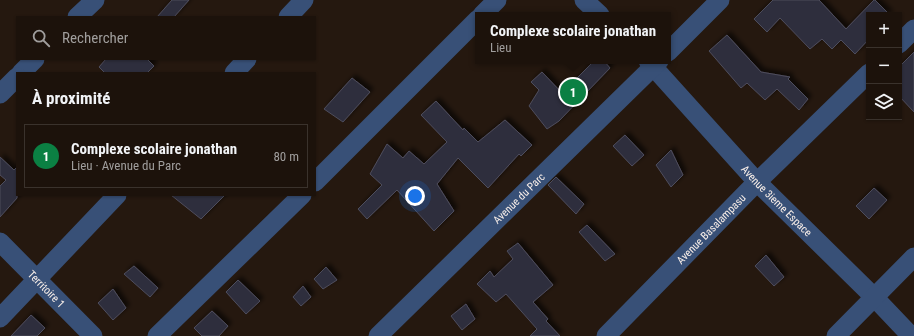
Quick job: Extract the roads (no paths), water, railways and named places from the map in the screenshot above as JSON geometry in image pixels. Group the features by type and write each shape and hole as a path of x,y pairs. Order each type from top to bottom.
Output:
{"street":[{"path":"78,16 95,0"},
{"path":"289,16 304,0"},
{"path":"485,12 497,0"},
{"path":"584,0 597,12"},
{"path":"671,49 720,0"},
{"path":"316,181 475,22"},
{"path":"902,41 914,29"},
{"path":"22,72 34,60"},
{"path":"235,72 246,60"},
{"name":"Avenue du Parc","path":"378,336 653,64"},
{"name":"Avenue 3ieme Espace","path":"655,64 756,182 874,297 911,336"},
{"name":"Avenue Basalampasu","path":"606,336 756,182 866,76"},
{"path":"0,94 16,78"},
{"path":"0,318 117,196"},
{"path":"157,336 301,196"},
{"name":"Territoire 1","path":"0,242 38,279 92,336"},
{"path":"836,336 914,258"}],"place":[{"name":"Complexe scolaire jonathan","path":"573,92"}]}
